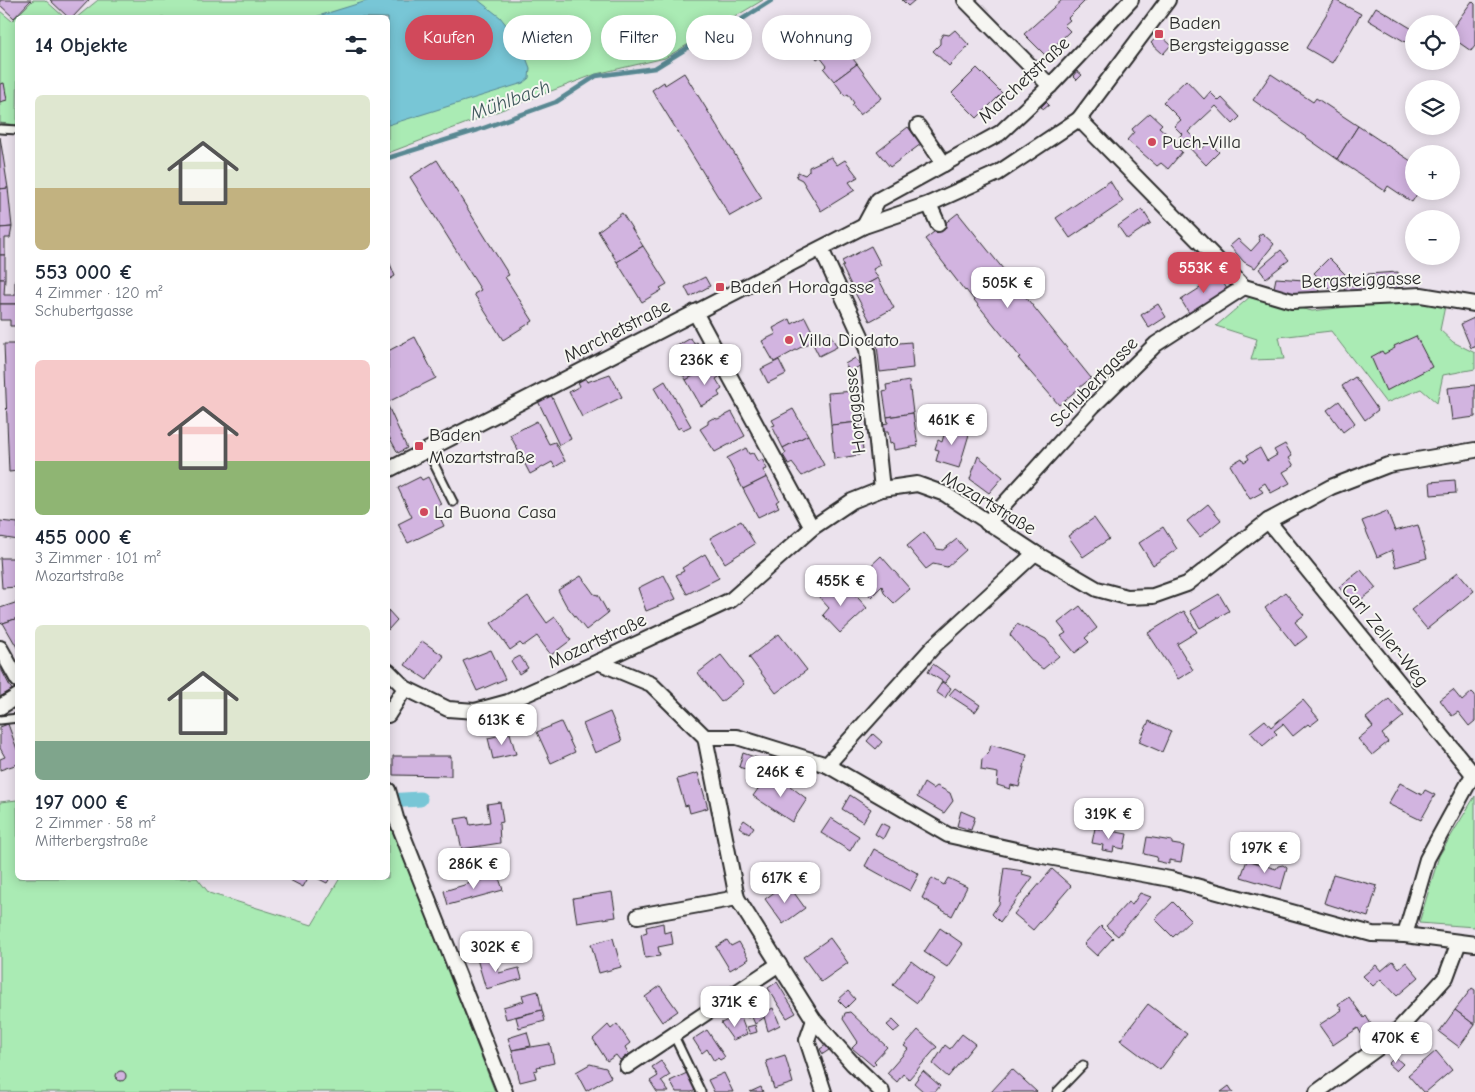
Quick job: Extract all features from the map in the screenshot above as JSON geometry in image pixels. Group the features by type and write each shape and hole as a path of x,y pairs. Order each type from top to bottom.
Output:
{"street":[{"path":"965,0 1050,86"},
{"name":"Marchetstraße","path":"864,226 878,200 1000,133 1050,86 1131,0"},
{"name":"Marchetstraße","path":"390,469 864,226 929,204 998,173 1079,119 1168,0"},
{"name":"Bergsteiggasse","path":"1079,119 1244,286 1292,301 1421,295 1475,304"},
{"path":"918,126 944,164"},
{"path":"929,204 938,224"},
{"name":"Horagasse","path":"821,248 867,348 882,489"},
{"name":"Schubertgasse","path":"987,523 1094,406 1156,344 1244,286"},
{"path":"695,312 812,528"},
{"name":"Mozartstraße","path":"390,673 405,688 448,709 475,711 508,702 731,600 812,528 852,501 882,489 917,484 945,494 1035,554 1097,590 1127,597 1153,596 1187,584 1268,521 1331,487 1388,465 1475,450"},
{"name":"Carl Zeller-Weg","path":"1268,521 1474,772"},
{"path":"827,765 935,646 1035,554"},
{"path":"0,648 15,675"},
{"path":"598,662 651,684 705,737 737,898 814,1020 852,1064 882,1092"},
{"path":"390,712 405,688"},
{"path":"0,706 15,698"},
{"path":"705,737 737,737 827,765 948,835 1043,856 1170,879 1372,934 1405,934 1475,944"},
{"path":"1405,934 1427,859 1474,772"},
{"path":"390,804 392,819 505,1092"},
{"path":"638,916 737,898"},
{"path":"1317,1092 1390,1039 1446,977 1459,942"},
{"path":"627,1066 779,964"},
{"path":"814,1020 807,1040 824,1092"}],"lane":[{"path":"0,128 15,130"},
{"path":"427,450 453,502"},
{"path":"0,720 15,718"},
{"path":"674,1036 702,1092"},
{"path":"1057,1092 1083,1065"}],"green space":[{"path":"33,0 45,0 62,15 18,15"},
{"path":"98,0 763,0 738,15 686,15 686,46 676,51 676,15 601,15 601,60 656,60 596,74 390,152 390,15 80,15"},
{"path":"0,11 12,21 15,18 15,125 0,123"},
{"path":"1251,296 1312,311 1415,299 1445,306 1440,330 1453,342 1475,353 1475,369 1443,375 1437,403 1421,389 1386,403 1331,331 1279,337 1284,359 1251,360 1257,339 1216,326"},
{"path":"1475,796 1475,927 1419,923 1439,856"},
{"path":"15,800 15,880 199,880 209,893 312,925 339,880 390,880 391,822 495,1092 0,1092 0,802"}],"water":[{"path":"370,0 478,0 503,21 503,60 527,60 530,68 529,78 523,83 390,124 390,15 321,15"}],"building":[{"path":"0,0 31,0 14,18 0,5"},
{"path":"50,0 89,0 75,15 66,15"},
{"path":"902,0 915,0 908,6"},
{"path":"1062,0 1086,0 1068,18 1070,20 1064,25 1070,31 1045,55 1024,34"},
{"path":"1335,0 1361,14 1332,63 1306,48"},
{"path":"1472,1 1475,4 1475,46 1471,51 1460,43 1460,18"},
{"path":"1376,7 1405,25 1405,42 1368,20"},
{"path":"955,30 969,45 949,66 933,51 940,44 943,34 949,35"},
{"path":"1159,34 1171,45 1163,54 1151,43"},
{"path":"822,60 854,60 857,64 834,81 824,69 827,66"},
{"path":"857,64 882,98 860,115 852,105 854,103 848,94 845,96 834,81"},
{"path":"977,68 1002,93 977,118 952,93"},
{"path":"1077,71 1082,75 1077,80 1073,76"},
{"path":"684,73 762,198 730,216 652,90 664,82 665,85"},
{"path":"1271,74 1313,102 1316,98 1358,126 1337,159 1253,100"},
{"path":"1186,80 1204,99 1210,92 1219,101 1222,98 1240,117 1233,124 1216,106 1188,132 1203,148 1209,142 1219,152 1206,165 1179,137 1182,134 1174,126 1181,120 1163,102"},
{"path":"4,83 7,100 0,102 0,84"},
{"path":"1046,102 1049,105 1044,109 1041,107"},
{"name":"Puch-Villa","path":"1150,113 1162,124 1159,127 1177,143 1175,146 1182,152 1168,169 1161,163 1157,166 1127,140 1134,132 1132,129"},
{"path":"1358,126 1405,157 1405,197 1388,186 1385,191 1337,159"},
{"path":"908,127 921,144 890,167 877,151"},
{"path":"0,137 8,188 0,189"},
{"path":"831,157 837,165 845,160 858,177 849,182 855,190 821,211 802,180 796,177 798,172 805,175 809,171 809,167"},
{"path":"437,160 509,275 505,277 533,321 503,340 474,294 481,290 410,177"},
{"path":"1110,181 1123,202 1070,238 1056,218"},
{"path":"8,188 12,227 0,228 0,189"},
{"path":"1142,209 1151,223 1127,239 1118,226"},
{"path":"622,213 643,246 617,262 598,231"},
{"path":"958,213 1091,378 1059,405 1018,358 1020,357 925,239"},
{"path":"12,227 10,238 5,238 5,255 0,255 0,228"},
{"path":"1262,233 1274,244 1255,268 1244,262 1230,246 1238,239 1251,251 1260,241 1258,236"},
{"path":"643,246 667,284 660,288 662,290 642,302 617,262"},
{"path":"871,246 881,265 873,269 878,278 854,291 842,267 844,266 842,261"},
{"path":"1281,250 1289,260 1266,278 1259,269"},
{"path":"0,255 5,255 5,279 0,279"},
{"path":"1329,258 1345,274 1330,289 1314,273"},
{"path":"390,264 395,276 390,279"},
{"path":"1398,272 1399,289 1345,294 1344,286 1353,285 1352,279 1368,278 1368,274"},
{"path":"1219,276 1227,289 1189,313 1181,300"},
{"path":"705,277 710,286 690,297 685,287"},
{"path":"878,278 894,308 870,321 854,291"},
{"path":"1276,278 1318,281 1319,293 1306,295 1273,292"},
{"path":"0,279 5,279 4,295 15,295 15,304 0,304"},
{"path":"0,304 15,304 15,326 10,326 10,320 0,320"},
{"path":"1158,304 1166,317 1149,328 1141,315"},
{"name":"Villa Diodato","path":"805,317 816,339 774,362 762,341 776,334 773,328 790,319 792,324"},
{"path":"1474,318 1475,347 1471,348 1461,324"},
{"path":"829,332 837,347 819,356 812,342"},
{"path":"1416,336 1432,367 1386,391 1371,357 1382,351 1384,354 1395,348 1394,346"},
{"path":"415,337 436,378 390,401 390,350"},
{"path":"691,338 694,344 697,342 711,366 686,380 670,350"},
{"path":"911,342 913,368 880,372 877,345"},
{"path":"4,344 15,344 15,471 9,472"},
{"path":"855,358 861,365 850,372 845,364"},
{"path":"779,360 786,374 768,383 761,369"},
{"path":"711,366 719,377 716,379 722,389 718,392 720,396 701,406 686,380"},
{"path":"610,374 622,397 582,417 569,392 580,386 578,382 585,378 587,382"},
{"path":"1355,377 1378,410 1365,420 1342,386"},
{"path":"665,381 691,426 683,430 681,427 678,429 654,388"},
{"path":"909,381 913,413 887,417 883,392 887,391 886,385"},
{"path":"1475,385 1475,417 1452,420 1448,388"},
{"path":"855,391 857,409 862,408 864,418 859,419 859,422 831,425 828,393"},
{"path":"551,395 571,439 559,445 538,401"},
{"path":"1339,401 1355,423 1343,432 1327,410"},
{"path":"793,409 808,435 783,448 772,426 775,425 772,420"},
{"path":"390,410 407,448 398,453 390,439"},
{"path":"732,412 745,436 715,452 700,429 713,418 718,419"},
{"path":"913,413 918,446 894,450 893,443 890,444 888,432 884,432 882,424 888,423 887,417"},
{"path":"537,421 549,444 555,442 565,461 555,467 552,462 530,474 510,435"},
{"path":"859,422 863,436 861,438 863,450 859,451 859,455 834,459 831,425"},
{"path":"947,424 970,431 959,468 936,461 939,450 935,449 938,440 942,442"},
{"path":"808,435 824,465 802,476 792,463 789,465 783,455 786,453 783,448"},
{"path":"1285,444 1292,456 1289,458 1294,466 1283,472 1290,483 1271,493 1265,483 1259,487 1263,492 1250,499 1230,465 1242,458 1244,462 1249,459 1247,455 1260,448 1267,461 1277,455 1274,450"},
{"path":"746,448 749,454 753,453 758,462 762,459 767,469 763,470 767,477 743,489 727,458"},
{"path":"978,456 1003,477 989,493 970,479"},
{"name":"La Buona Casa","path":"420,477 422,480 428,477 441,504 435,507 444,526 408,543 398,524 412,517 398,488"},
{"path":"767,477 779,500 776,502 779,507 758,517 743,489"},
{"path":"1455,480 1456,493 1431,495 1430,482"},
{"path":"1208,504 1221,520 1200,537 1187,521"},
{"path":"1387,511 1395,531 1418,525 1427,558 1396,567 1392,550 1377,557 1362,521"},
{"path":"1094,518 1109,539 1083,557 1068,536"},
{"path":"0,521 15,523 15,540 0,537"},
{"path":"741,521 755,544 725,563 710,538"},
{"path":"1163,527 1177,549 1153,565 1139,543"},
{"path":"924,532 937,549 943,550 957,539 966,550 947,567 933,564 926,569 907,546"},
{"path":"705,554 719,578 687,594 676,575 684,571 682,568"},
{"path":"881,556 910,589 894,603 884,593 882,586 871,597 857,582 865,575 863,573"},
{"path":"0,558 15,558 15,587 2,588"},
{"path":"1361,570 1376,588 1353,606 1339,587"},
{"path":"1458,572 1474,591 1427,629 1411,610"},
{"path":"664,575 676,599 646,611 638,588"},
{"path":"581,576 594,594 598,595 608,613 586,630 566,605 558,590"},
{"path":"833,582 844,595 850,589 867,608 840,633 823,615 829,608 818,596"},
{"path":"1285,592 1304,615 1295,622 1307,637 1295,646 1265,608"},
{"path":"1219,594 1229,611 1200,628 1190,611"},
{"path":"528,596 547,623 555,617 571,640 551,655 537,636 523,646 520,643 510,650 491,623"},
{"path":"15,603 15,619 0,624 0,608"},
{"path":"1080,606 1097,628 1085,638 1089,642 1075,653 1061,636 1066,633 1058,623"},
{"path":"1184,611 1197,632 1177,644 1193,670 1178,679 1148,633"},
{"path":"390,612 397,620 390,628"},
{"path":"15,619 15,644 3,623"},
{"path":"1017,624 1046,639 1059,656 1043,669 1033,662 1010,635"},
{"path":"779,634 807,670 776,693 749,657"},
{"path":"422,641 444,656 427,680 405,665"},
{"path":"491,650 505,679 477,691 463,661"},
{"path":"721,655 744,684 721,702 698,673"},
{"path":"520,656 528,668 519,674 511,661"},
{"path":"933,664 950,676 945,683 928,672"},
{"path":"0,667 12,690 0,697"},
{"path":"942,682 951,688 945,698 936,692"},
{"path":"955,688 980,705 975,712 949,695"},
{"path":"1453,690 1462,701 1472,692 1475,695 1475,721 1469,726 1458,712 1452,716 1440,700"},
{"path":"1389,699 1404,716 1382,734 1388,742 1372,755 1358,739 1373,727 1366,718"},
{"path":"1303,700 1319,719 1310,726 1308,724 1293,736 1283,724 1274,731 1277,734 1263,746 1250,732 1265,720 1271,727"},
{"path":"610,712 622,741 595,753 583,724"},
{"path":"1149,721 1171,731 1162,752 1139,742"},
{"path":"561,722 575,752 551,763 537,732"},
{"path":"8,724 15,744 15,765 0,770 0,759 5,757 0,748 0,727"},
{"path":"510,733 516,754 493,759 488,738"},
{"path":"873,734 882,742 876,749 867,741"},
{"path":"991,745 1027,755 1019,787 1011,785 1010,789 997,785 998,773 981,770 982,759 989,752"},
{"path":"743,753 791,770 786,783 739,767"},
{"path":"393,756 451,756 451,776 393,775"},
{"path":"698,773 708,808 690,813 688,805 685,806 677,779"},
{"path":"767,776 786,783 807,799 792,822 753,796"},
{"path":"924,783 933,789 937,786 950,793 953,801 944,813 917,797"},
{"path":"1400,783 1422,795 1425,790 1435,795 1421,820 1388,804"},
{"path":"850,795 871,809 863,822 842,809"},
{"path":"500,802 503,822 499,823 500,843 462,849 455,819 468,817 470,825 490,822 487,804"},
{"path":"961,811 975,817 971,830 957,826"},
{"path":"831,818 859,836 850,851 821,833"},
{"path":"744,820 754,827 749,834 739,827"},
{"path":"881,823 889,827 883,839 875,834"},
{"path":"1095,828 1127,834 1124,849 1114,847 1113,852 1102,850 1103,845 1092,843"},
{"path":"1147,837 1172,841 1172,844 1184,846 1181,862 1169,860 1169,864 1156,861 1157,857 1144,854"},
{"path":"874,849 919,874 910,891 865,866"},
{"path":"499,850 501,863 441,875 439,862 446,860 445,856 468,851 469,857"},
{"path":"1247,860 1276,869 1278,866 1283,865 1287,868 1281,889 1241,877"},
{"path":"1004,868 1023,871 1022,874 1033,877 1000,922 992,914 999,904"},
{"path":"1052,869 1071,886 1033,930 1014,914"},
{"path":"1333,874 1377,886 1368,917 1324,903"},
{"path":"498,875 503,890 448,905 444,891"},
{"path":"932,878 944,885 948,878 967,887 952,916 922,898"},
{"path":"290,880 307,880 303,887"},
{"path":"787,883 805,908 783,924 765,899"},
{"path":"612,892 616,917 577,923 573,898"},
{"path":"1140,893 1151,897 1118,936 1106,926 1128,902 1132,905"},
{"path":"1173,902 1191,920 1173,937 1155,919"},
{"path":"663,923 664,933 671,931 673,944 658,947 660,956 645,958 641,934 647,932 646,927"},
{"path":"1101,926 1113,938 1097,956 1084,944"},
{"path":"940,928 963,944 947,967 924,952"},
{"path":"518,934 521,946 477,959 474,947"},
{"path":"613,938 621,967 599,973 591,944"},
{"path":"830,938 848,963 821,982 803,957"},
{"path":"727,940 731,946 739,942 749,959 730,970 716,947"},
{"path":"493,954 499,973 519,968 522,979 486,989 477,959"},
{"path":"911,961 935,979 917,1003 893,985"},
{"path":"1393,961 1399,968 1406,962 1419,977 1397,996 1381,979 1373,986 1363,976 1376,965 1381,971"},
{"path":"777,982 796,1013 787,1018 768,988"},
{"path":"660,986 678,1011 662,1022 645,997"},
{"path":"1472,988 1475,990 1475,1025 1455,1010"},
{"path":"538,991 542,1010 506,1019 503,1007 524,1001 522,995"},
{"path":"848,991 855,999 846,1008 838,1000"},
{"path":"753,996 765,1017 755,1024 751,1015 748,1018 739,1005"},
{"path":"1349,997 1364,1018 1366,1016 1374,1029 1363,1037 1358,1028 1333,1045 1319,1025 1342,1010 1338,1004"},
{"path":"1148,1004 1187,1034 1160,1070 1120,1040"},
{"path":"773,1008 780,1025 768,1031 763,1013"},
{"path":"542,1010 545,1021 519,1028 516,1017"},
{"path":"1455,1010 1475,1025 1459,1047 1439,1032"},
{"path":"850,1012 887,1047 874,1061 876,1063 873,1066 852,1048 858,1042 843,1019 845,1013"},
{"path":"740,1015 747,1034 733,1040 721,1023"},
{"path":"893,1020 900,1027 894,1032 887,1025"},
{"path":"617,1024 630,1043 625,1047 629,1054 620,1060 616,1055 607,1061 593,1039 608,1025 611,1029"},
{"path":"755,1025 757,1032 750,1034 747,1027"},
{"path":"707,1030 725,1057 720,1060 718,1058 714,1061 707,1049 702,1053 693,1039"},
{"path":"918,1030 937,1047 909,1079 903,1074 897,1082 887,1073 908,1049 904,1046"},
{"path":"527,1032 531,1046 512,1050 508,1038"},
{"path":"962,1034 975,1044 948,1077 933,1064 945,1045 950,1049"},
{"path":"550,1044 554,1063 537,1067 538,1070 534,1071 536,1078 520,1082 512,1050"},
{"path":"826,1045 829,1050 823,1054 820,1049"},
{"path":"1436,1051 1452,1070 1426,1092 1423,1092 1408,1075"},
{"path":"785,1055 793,1083 774,1089 766,1061"},
{"path":"1395,1057 1403,1064 1396,1071 1388,1064"},
{"path":"661,1061 670,1075 661,1081 669,1092 657,1092 650,1081 658,1076 652,1067"},
{"path":"590,1064 606,1068 611,1077 586,1091 576,1072"},
{"path":"1012,1069 1037,1092 991,1092"},
{"path":"121,1071 126,1076 121,1081 116,1076"},
{"path":"923,1071 940,1086 935,1092 924,1092 914,1083"},
{"path":"689,1072 697,1089 692,1092 676,1092 670,1081"},
{"path":"724,1073 733,1092 714,1092 708,1080"},
{"path":"1229,1086 1233,1092 1221,1092"},
{"path":"761,1087 763,1092 750,1092"}],"waterway":[{"name":"Mühlbach","path":"390,157 478,130 556,102 596,76 655,68 689,47 722,32 772,0"},
{"path":"390,801 420,799"}],"place":[{"name":"Baden Bergsteiggasse","path":"1159,34"},
{"name":"Puch-Villa","path":"1152,142"},
{"name":"Baden Horagasse","path":"720,287"},
{"name":"Villa Diodato","path":"789,340"},
{"name":"Baden Mozartstraße","path":"419,446"},
{"name":"La Buona Casa","path":"424,512"}]}
